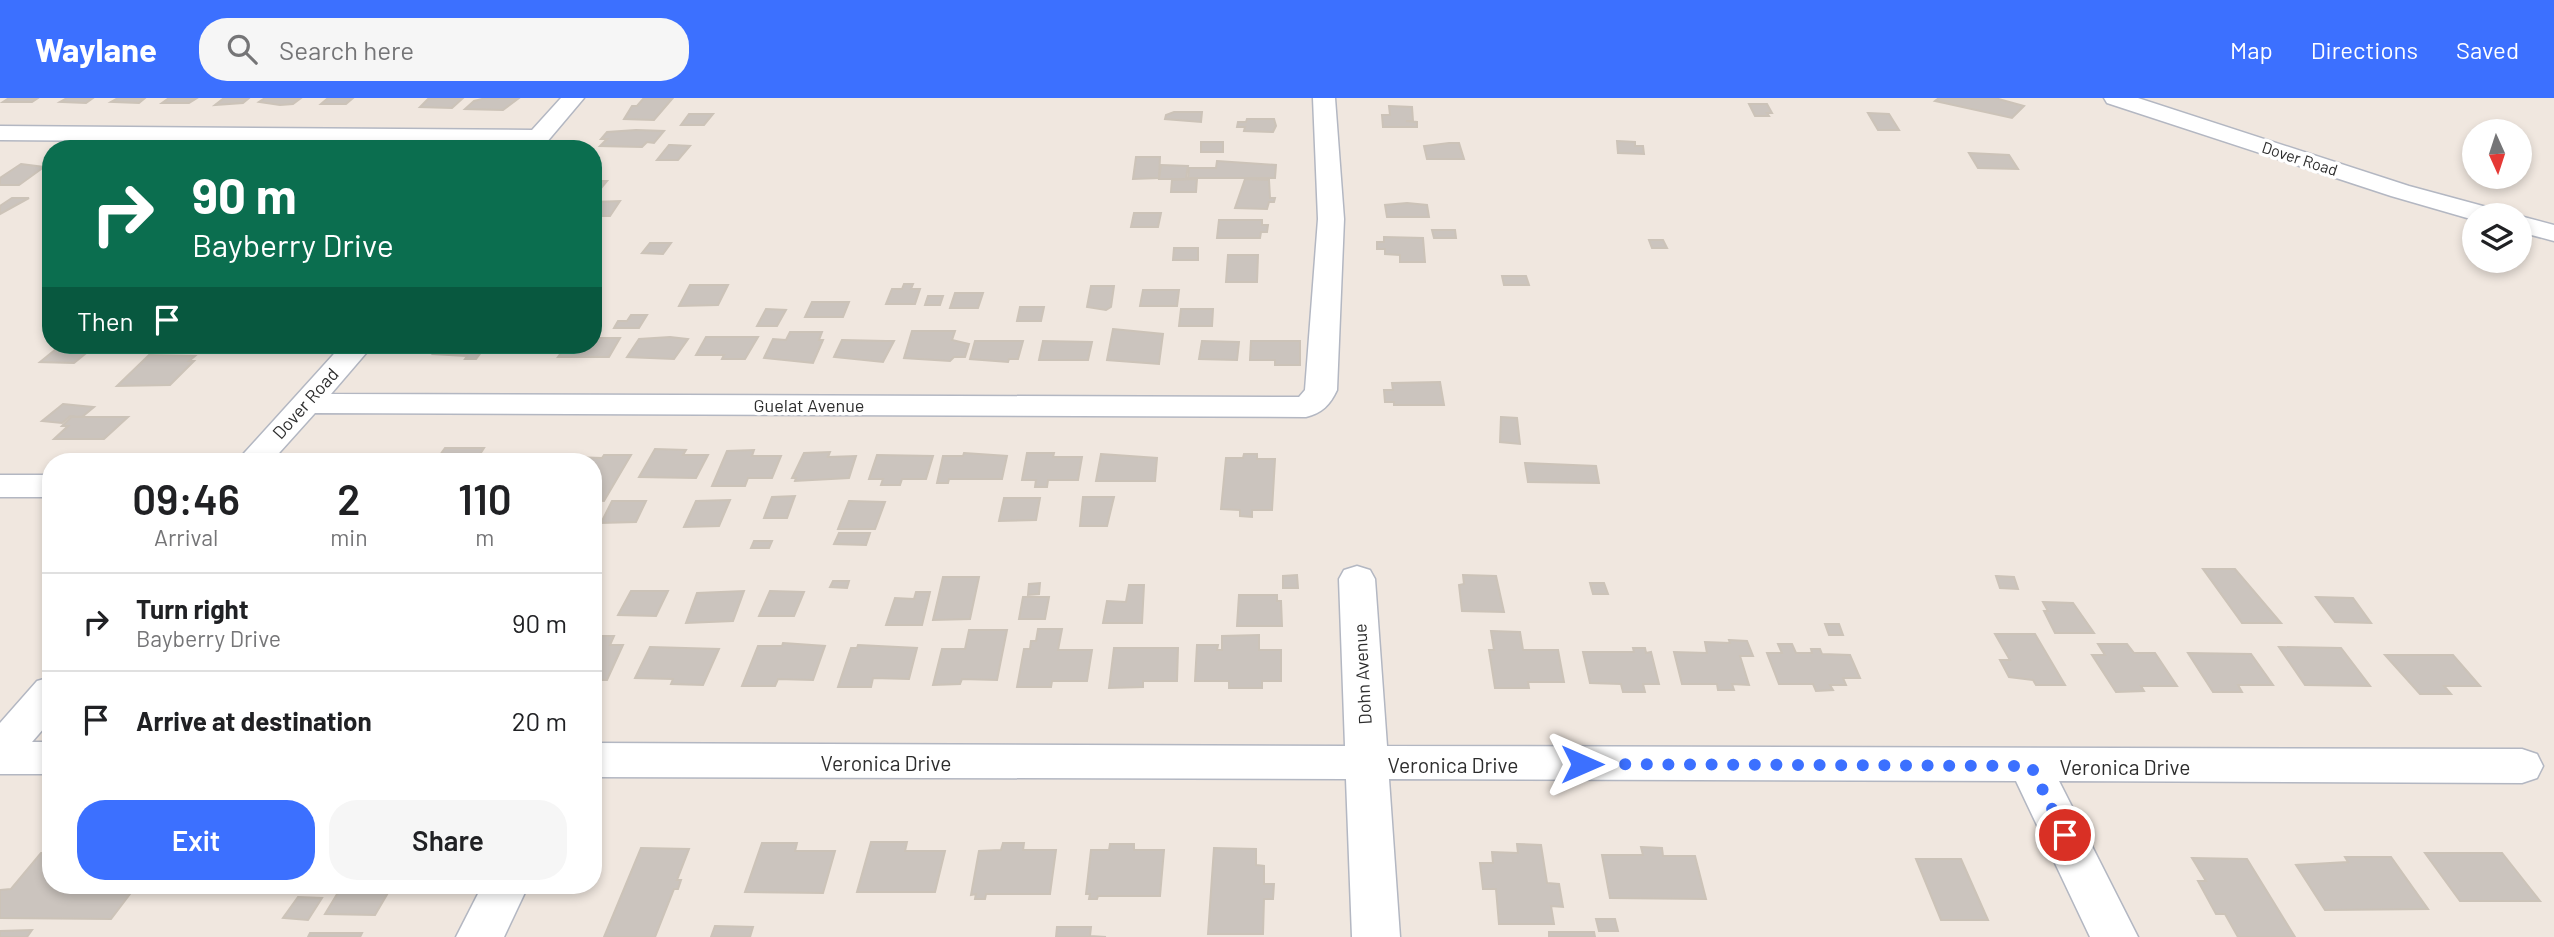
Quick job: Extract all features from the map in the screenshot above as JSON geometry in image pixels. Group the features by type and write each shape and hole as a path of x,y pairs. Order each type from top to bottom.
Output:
{"street":[{"path":"536,140 573,98"},
{"name":"Guelat Avenue","path":"305,403 1291,408 1312,403 1321,390 1331,219 1324,98"},
{"name":"Dover Road","path":"2115,98 2400,191 2462,209"},
{"path":"0,133 373,140"},
{"path":"2532,227 2554,233"},
{"name":"Dover Road","path":"261,453 350,354"},
{"path":"0,486 42,486"},
{"name":"Dohn Avenue","path":"1357,579 1376,937"},
{"path":"0,751 42,702"},
{"path":"0,758 42,758"},
{"name":"Veronica Drive","path":"602,761 2522,766"},
{"path":"2031,766 2114,937"},
{"path":"480,937 501,894"}],"building":[{"path":"9,98 38,98 32,102 3,102"},
{"path":"67,98 93,98 86,103 60,102"},
{"path":"118,98 145,98 139,103 111,102"},
{"path":"169,98 197,98 189,103 162,103"},
{"path":"224,98 249,98 243,103 215,105"},
{"path":"265,98 301,98 293,104 259,102"},
{"path":"328,98 353,98 346,104 321,104"},
{"path":"486,98 519,98 503,110 465,109 474,101"},
{"path":"1939,98 1995,98 2024,106 2012,118 1935,101"},
{"path":"428,99 462,99 452,108 420,107"},
{"path":"643,99 672,99 654,120 624,119 632,106 637,106"},
{"path":"1749,104 1767,104 1772,113 1767,113 1769,116 1755,116"},
{"path":"1389,106 1412,107 1413,121 1406,121 1417,122 1417,127 1383,127 1382,115 1390,115"},
{"path":"1174,112 1202,112 1201,122 1165,119 1166,115"},
{"path":"1868,113 1889,114 1899,130 1878,130"},
{"path":"689,114 713,114 704,125 681,125"},
{"path":"1247,119 1274,119 1276,126 1273,132 1244,131 1245,127 1237,127 1238,122 1246,122"},
{"path":"664,131 654,143 647,142 642,147 602,146 607,139 601,139 607,132"},
{"path":"1617,141 1635,142 1635,146 1643,146 1644,154 1618,153"},
{"path":"1201,142 1223,142 1223,152 1201,152"},
{"path":"1459,143 1464,159 1427,159 1424,146"},
{"path":"669,145 690,146 678,160 657,160"},
{"path":"1969,153 2009,155 2018,169 1978,168"},
{"path":"1136,157 1160,157 1159,178 1133,179"},
{"path":"1217,161 1276,165 1275,178 1188,178 1189,168 1216,168"},
{"path":"21,164 42,167 19,185 0,185 0,178"},
{"path":"1161,165 1188,166 1186,179 1159,179"},
{"path":"1197,179 1196,192 1171,192 1172,180"},
{"path":"1245,179 1269,180 1270,198 1275,198 1274,202 1269,202 1267,209 1235,208"},
{"path":"12,198 29,198 0,214 0,206"},
{"path":"620,201 610,216 602,216 602,202"},
{"path":"1385,205 1427,205 1429,217 1387,217"},
{"path":"1134,213 1161,213 1158,227 1131,227"},
{"path":"1219,220 1262,220 1262,225 1268,225 1267,232 1261,232 1260,238 1217,238"},
{"path":"1432,230 1455,230 1456,238 1434,238"},
{"path":"1384,237 1423,238 1425,262 1400,262 1400,255 1385,254 1385,249 1377,249 1377,242 1384,242"},
{"path":"1649,240 1663,240 1667,248 1652,248"},
{"path":"650,243 671,243 663,254 642,253"},
{"path":"1174,248 1198,248 1198,260 1173,260"},
{"path":"1228,255 1258,255 1257,282 1226,282"},
{"path":"1502,276 1526,276 1529,285 1504,285"},
{"path":"904,284 913,284 911,289 920,289 915,304 886,304 892,289 902,289"},
{"path":"690,285 728,285 718,305 679,306"},
{"path":"1091,286 1114,286 1111,307 1106,310 1087,307"},
{"path":"1143,290 1179,290 1177,306 1140,306"},
{"path":"955,293 983,293 978,308 950,308"},
{"path":"928,296 943,296 940,305 925,305"},
{"path":"812,302 849,302 843,317 805,317"},
{"path":"1020,307 1044,307 1041,321 1017,321"},
{"path":"766,309 786,310 777,326 757,326"},
{"path":"1181,309 1213,309 1212,326 1179,326"},
{"path":"631,315 647,315 639,328 614,328 618,321 627,321"},
{"path":"1113,329 1163,334 1159,364 1107,360"},
{"path":"912,331 955,331 952,340 969,344 965,357 954,357 950,361 904,358"},
{"path":"790,332 822,332 819,340 823,340 813,363 764,358 773,339 786,340"},
{"path":"706,337 758,337 745,359 722,359 724,355 696,355"},
{"path":"602,338 620,338 609,357 558,357 560,354 602,354"},
{"path":"639,339 688,339 674,359 627,357"},
{"path":"842,340 894,341 883,362 834,357"},
{"path":"975,341 1023,341 1018,359 1009,359 1008,362 970,359"},
{"path":"1043,341 1092,342 1088,360 1039,360"},
{"path":"1202,341 1239,342 1237,360 1199,359"},
{"path":"1251,341 1300,341 1300,365 1275,365 1275,360 1250,360"},
{"path":"50,354 85,354 74,363 40,362"},
{"path":"433,354 480,354 476,359 465,359 467,356"},
{"path":"149,355 195,356 189,361 194,361 170,385 117,386"},
{"path":"1440,382 1444,405 1394,405 1394,402 1385,402 1384,390 1393,390 1392,383"},
{"path":"63,404 94,407 82,417 70,416 62,423 42,421"},
{"path":"71,417 128,417 104,439 54,439 68,426 62,426"},
{"path":"1501,417 1517,418 1520,444 1500,442"},
{"path":"445,448 484,448 481,453 441,453"},
{"path":"655,449 686,450 683,455 708,455 696,478 639,477"},
{"path":"754,450 752,456 781,456 772,478 748,478 745,486 712,486 727,451"},
{"path":"830,452 828,457 856,456 849,478 795,481 796,478 792,478 804,453"},
{"path":"964,453 1007,456 1002,479 949,479 948,483 937,483 943,456 963,456"},
{"path":"1027,453 1054,453 1053,457 1082,457 1078,480 1048,480 1047,487 1035,487 1036,480 1022,480"},
{"path":"1101,454 1157,458 1155,481 1096,481"},
{"path":"1244,454 1257,454 1257,459 1275,459 1272,510 1252,510 1252,517 1240,516 1240,510 1221,509 1226,458 1243,458"},
{"path":"604,455 631,455 604,501 602,501"},
{"path":"877,455 933,456 926,479 902,479 900,485 881,485 883,479 869,479"},
{"path":"1525,463 1596,466 1599,483 1528,482"},
{"path":"795,496 787,518 764,518 772,497"},
{"path":"1083,497 1114,497 1107,526 1080,526"},
{"path":"1004,498 1040,498 1036,520 999,521"},
{"path":"730,500 719,526 684,527 696,501"},
{"path":"612,501 646,501 636,522 602,521"},
{"path":"849,501 885,502 875,529 838,529"},
{"path":"839,533 870,533 866,545 834,544"},
{"path":"754,541 772,541 769,548 751,548"},
{"path":"2203,569 2235,569 2281,623 2242,623"},
{"path":"1297,575 1298,588 1283,588 1283,576"},
{"path":"1463,575 1496,576 1504,612 1462,611 1459,585 1464,584"},
{"path":"1996,576 2014,577 2018,589 2000,588"},
{"path":"943,577 979,577 970,619 933,620"},
{"path":"833,581 849,581 847,588 830,587"},
{"path":"1040,583 1039,594 1028,595 1029,584"},
{"path":"1590,583 1604,583 1608,594 1593,594"},
{"path":"1129,585 1144,585 1142,623 1103,623 1107,601 1126,602"},
{"path":"631,591 668,591 656,616 618,615"},
{"path":"744,591 733,621 686,623 697,593"},
{"path":"770,591 804,592 794,616 759,616"},
{"path":"916,592 930,592 922,625 886,625 895,598 914,599"},
{"path":"1239,595 1277,595 1277,601 1281,601 1282,626 1237,626"},
{"path":"1023,597 1049,597 1045,619 1019,619"},
{"path":"2316,597 2353,598 2371,623 2335,622"},
{"path":"2043,602 2073,603 2094,633 2055,633 2044,611 2048,611"},
{"path":"1825,624 1839,624 1843,635 1829,635"},
{"path":"1038,629 1062,629 1058,650 1092,650 1087,681 1052,681 1051,687 1017,687 1024,649 1030,649 1031,641 1036,641"},
{"path":"969,630 1007,630 997,680 962,679 960,684 933,685 942,649 965,649"},
{"path":"1491,631 1520,632 1523,650 1558,650 1564,682 1528,682 1529,688 1495,688 1489,650 1494,650"},
{"path":"1995,634 2035,634 2065,685 2036,685 2033,680 2009,677 2000,660 2010,660"},
{"path":"1259,635 1259,650 1281,650 1281,681 1262,681 1262,688 1229,688 1229,681 1195,681 1197,645 1218,645 1217,650 1222,650 1222,636"},
{"path":"602,636 614,636 610,645 623,645 607,680 602,680"},
{"path":"1729,640 1747,641 1753,656 1740,656 1749,685 1732,684 1734,690 1718,690 1717,684 1682,684 1674,652 1707,653 1705,642 1730,643"},
{"path":"783,643 825,646 813,680 778,679 775,686 742,686 758,646 782,646"},
{"path":"1778,644 1792,644 1796,653 1812,653 1811,649 1820,649 1822,654 1850,655 1860,678 1843,678 1846,685 1830,685 1833,690 1816,691 1813,684 1779,684 1767,653 1782,653"},
{"path":"2098,644 2127,644 2134,653 2155,653 2177,686 2141,686 2144,691 2116,692 2092,655 2105,655"},
{"path":"858,645 917,648 909,679 873,678 871,687 838,687 851,648 857,648"},
{"path":"650,647 719,649 703,685 671,684 673,679 635,678"},
{"path":"2279,647 2341,648 2370,686 2305,685"},
{"path":"1114,648 1178,648 1177,681 1143,681 1143,687 1109,688"},
{"path":"1633,648 1645,648 1646,653 1651,652 1659,684 1643,684 1645,692 1623,692 1621,684 1590,683 1583,652 1634,652"},
{"path":"2188,653 2251,654 2273,685 2238,685 2242,692 2213,692"},
{"path":"2385,655 2453,655 2480,686 2444,686 2451,694 2420,694"},
{"path":"871,842 907,842 905,851 945,851 935,892 857,892"},
{"path":"762,843 797,843 795,851 835,851 823,893 745,892"},
{"path":"1003,843 1024,843 1023,850 1056,850 1050,894 986,894 985,899 975,899 976,894 971,895 979,851 1001,850"},
{"path":"1110,844 1134,844 1134,850 1164,850 1160,896 1098,896 1097,899 1089,899 1090,894 1086,894 1091,850 1109,850"},
{"path":"1517,844 1541,845 1547,883 1559,884 1563,907 1551,906 1554,924 1499,924 1496,889 1483,889 1480,863 1493,863 1492,852 1518,853"},
{"path":"1641,847 1662,848 1663,856 1695,856 1706,899 1610,898 1602,855 1643,855"},
{"path":"641,848 689,849 677,880 681,880 678,889 674,889 655,937 604,937"},
{"path":"1214,848 1256,849 1256,865 1264,866 1264,884 1274,884 1273,899 1264,899 1263,934 1208,934"},
{"path":"42,853 42,894 130,894 111,919 0,918 0,890 11,889"},
{"path":"2425,853 2502,853 2540,901 2460,901"},
{"path":"2345,857 2391,857 2428,909 2325,910 2296,865 2348,862"},
{"path":"2192,858 2247,859 2295,937 2238,937 2225,914 2216,914 2198,881 2206,881"},
{"path":"1916,859 1961,859 1988,920 1941,920"},
{"path":"337,894 387,894 375,915 325,914"},
{"path":"298,897 322,898 308,920 283,918"},
{"path":"1596,919 1615,919 1618,931 1599,931"},
{"path":"715,926 753,927 750,937 711,937"},
{"path":"1057,927 1091,927 1090,936 1106,937 1056,937"},
{"path":"32,930 27,937 0,937 0,931"},
{"path":"1549,932 1594,932 1595,937 1549,937"},
{"path":"310,933 362,933 360,937 308,937"}],"route":[{"path":"1582,764 2031,766 2065,835"}]}
